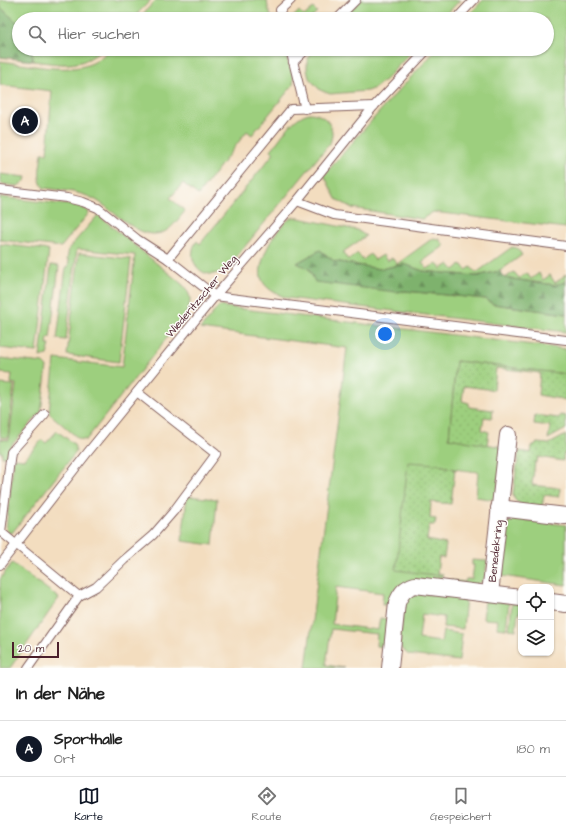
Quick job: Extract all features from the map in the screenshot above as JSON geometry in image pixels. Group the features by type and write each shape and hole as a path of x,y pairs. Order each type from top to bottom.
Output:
{"street":[{"name":"Benedekring","path":"490,594 508,436"},
{"name":"Benedekring","path":"499,508 566,516"},
{"name":"Benedekring","path":"390,668 397,602 400,595 405,590 415,585 518,598"},
{"path":"554,602 566,604"}],"lane":[{"path":"280,12 280,10 290,0"},
{"path":"344,12 356,0"},
{"path":"463,12 474,0"},
{"path":"292,56 305,109"},
{"path":"293,62 299,56"},
{"name":"Wiederitzscher Weg","path":"0,565 215,296 297,201 374,106 421,56"},
{"path":"168,259 291,109 374,106"},
{"path":"0,190 67,198 98,208 137,239 168,259 215,296 566,340"},
{"path":"297,201 334,215 566,246"},
{"path":"28,668 79,596 96,588 124,560 154,535 174,512 216,454 137,392"},
{"path":"45,414 11,452 2,532 79,596"}],"green space":[{"path":"0,0 151,0 139,12 12,12 12,18 0,7"},
{"path":"156,0 267,0 269,12 145,12"},
{"path":"361,0 460,0 449,12 349,12"},
{"path":"483,0 566,0 566,228 433,212 422,219 352,208 336,199 324,175 431,56 554,56 554,12 472,12"},
{"path":"0,7 12,18 12,56 33,56 33,61 0,57"},
{"path":"313,8 317,12 308,12"},
{"path":"33,56 94,56 78,63 69,64 33,61"},
{"path":"103,56 286,56 294,77 293,85 252,135 247,131 198,195 183,183 170,198 185,211 175,223 169,229 159,234 149,234 129,224 92,198 68,191 44,188 40,181 40,172 42,153 47,153 52,91 0,85 0,61 46,67 70,68 81,67 93,63"},
{"path":"309,56 407,56 385,80 375,88 367,91 330,94 320,90 309,78 307,62"},
{"path":"309,113 319,115 330,125 332,135 329,144 228,267 214,274 201,271 193,260 193,248 197,241 200,244 274,153 271,150 292,123 303,115"},
{"path":"0,174 26,177 25,181 18,186 0,184"},
{"path":"0,197 78,206 89,213 61,247 0,240"},
{"path":"98,215 183,285 188,292 190,303 185,315 86,440 79,439 50,414 49,411 55,359 122,367 135,255 77,249 66,340 57,339 66,267 68,267 69,260 67,260 69,248"},
{"path":"294,217 357,230 366,236 343,252 348,260 358,253 363,260 370,254 375,260 383,255 387,261 392,258 397,264 433,238 439,239 444,246 422,262 427,269 437,263 441,269 449,264 454,270 461,264 466,270 471,267 476,273 512,247 517,248 522,255 500,271 476,276 423,271 404,264 380,269 334,261 320,250 297,263 396,292 405,291 486,299 493,304 566,314 566,332 287,298 275,293 265,285 261,277 262,262 265,252 275,234 288,220"},
{"path":"0,244 49,250 37,352 0,348"},
{"path":"320,250 334,261 380,269 404,264 423,271 476,276 500,271 505,278 555,285 566,282 566,314 493,304 486,299 405,291 396,292 315,282 309,269 297,263"},
{"path":"79,253 131,259 119,362 67,355"},
{"path":"51,265 59,266 50,338 48,338 47,345 50,345 47,355 40,357"},
{"path":"514,272 519,278 527,273 531,279 539,273 543,280 550,275 555,283 566,274 566,282 555,285 505,278"},
{"path":"219,306 566,349 566,374 456,361 449,438 503,447 496,500 476,497 478,472 453,469 436,464 396,569 442,576 442,579 465,582 466,579 472,579 474,565 472,565 472,560 487,561 485,577 483,581 475,585 399,585 393,593 391,604 382,605 383,593 336,587 332,624 378,630 380,618 387,619 389,622 386,645 383,647 376,646 377,634 331,629 326,665 345,668 306,668 347,348 200,329"},
{"path":"0,358 43,363 47,367 41,412 10,447 7,457 2,457 2,452 0,452 0,439 9,440 16,384 11,383 12,374 0,373"},
{"path":"456,361 566,374 566,400 538,395 540,373 496,368 494,390 464,386 462,401 469,403 469,407 493,410 492,418 484,417 482,430 489,432 487,445 449,438"},
{"path":"0,384 14,385 8,438 0,437"},
{"path":"535,415 559,418 560,415 566,416 566,429 548,439 550,426 534,424"},
{"path":"57,431 74,444 76,452 12,533 9,533 6,529 14,458 24,459 42,440 46,443"},
{"path":"566,435 566,453 564,453 563,461 538,457 537,462 535,462 532,485 560,488 559,497 544,495 542,508 523,505 516,501 513,493 519,451 531,453 532,446 537,443 549,444"},
{"path":"408,462 436,464 455,469 451,504 431,502 430,518 436,519 435,525 429,525 427,540 446,544 444,558 439,557 437,573 443,574 442,576 396,570"},
{"path":"187,496 217,499 213,545 182,541"},
{"path":"509,518 566,525 566,585 502,576"},
{"path":"12,563 59,598 10,668 0,668 0,579"},
{"path":"416,593 466,598 463,629 443,627 444,617 422,614 419,639 441,642 443,631 462,634 459,661 409,655 399,647 404,606 408,598"},
{"path":"485,600 509,603 506,629 497,628 498,620 483,619"},
{"path":"512,603 518,604 516,630 509,629"}],"place":[{"name":"Sporthalle","path":"25,121"}]}
